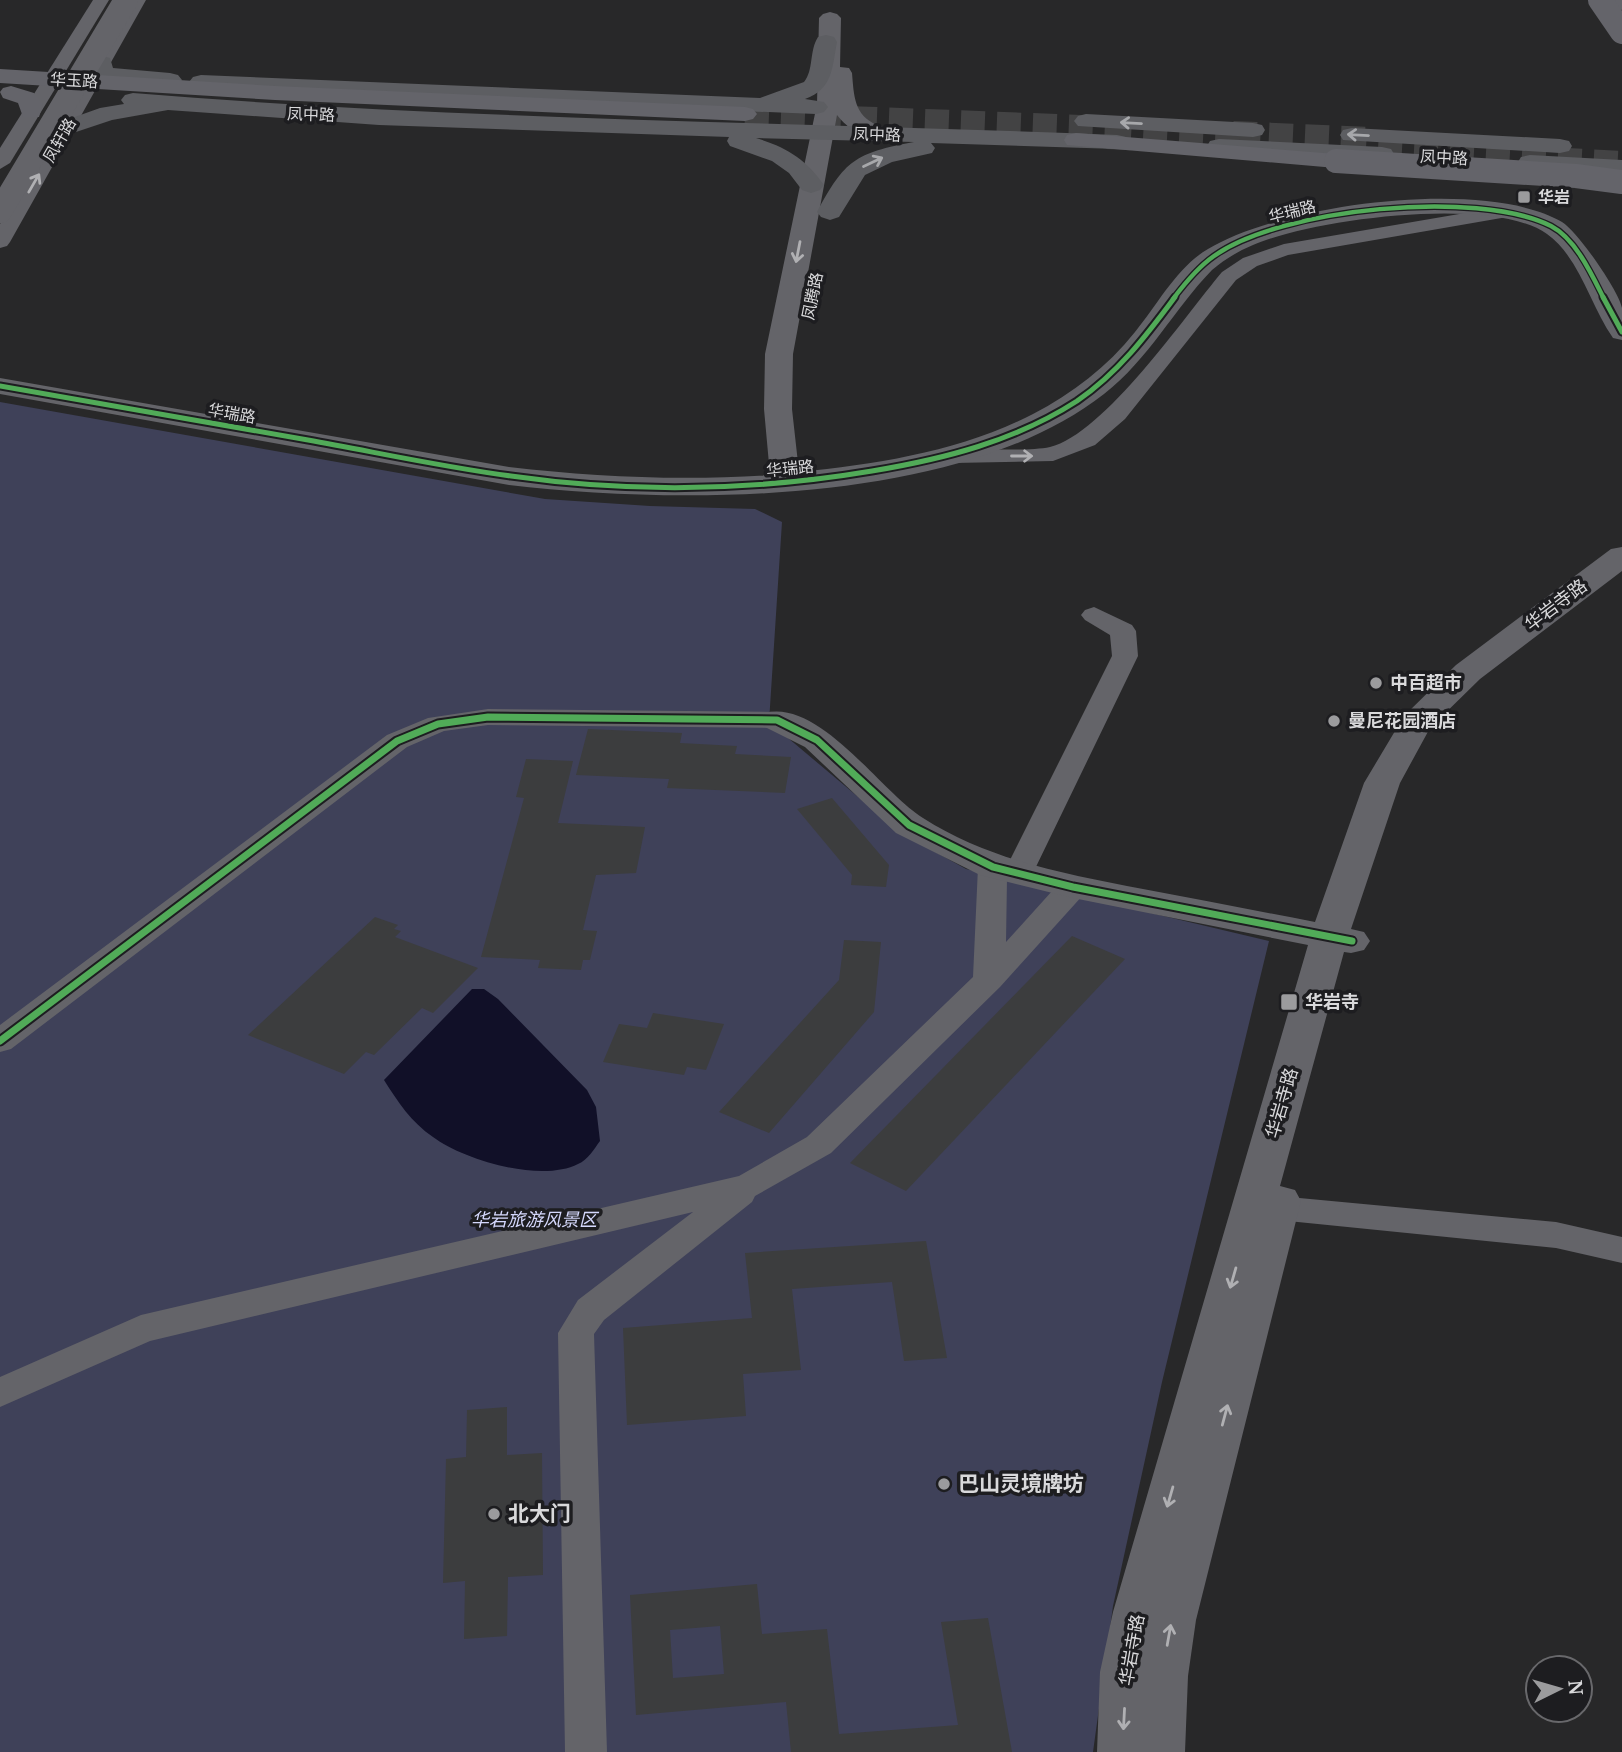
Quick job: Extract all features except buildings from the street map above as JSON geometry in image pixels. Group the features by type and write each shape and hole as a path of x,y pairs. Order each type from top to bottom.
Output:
{"main road":[{"path":"1594,0 1622,23"},
{"path":"1600,0 1622,32"},
{"path":"742,113 813,86 820,76 821,58 826,42"},
{"path":"93,80 101,71 106,74 207,82"},
{"name":"华玉路","path":"4,84 47,87 93,80 141,91 271,102 742,113"},
{"name":"凤中路","path":"141,91 207,82 742,113 797,106 885,135 1076,140 1622,167"},
{"path":"4,84 31,104 47,87"},
{"name":"凤中路","path":"141,91 198,106 259,112 675,128 832,119 885,110"},
{"path":"67,128 90,117 125,109 198,106"},
{"path":"675,128 758,128 777,123 781,119 776,111 742,113"},
{"name":"凤中路","path":"913,111 1622,150"},
{"path":"637,127 710,135 757,146 796,165 811,185"},
{"path":"830,212 850,175 883,157 949,145 1017,139"},
{"path":"1076,140 1576,176 1622,182"},
{"path":"1461,158 1594,159 1622,156"}],"street":[{"path":"0,163 101,0"},
{"name":"凤轩路","path":"0,189 113,0"},
{"name":"凤轩路","path":"0,211 126,0"},
{"name":"凤轩路","path":"0,242 138,0"},
{"path":"829,9 839,43 832,119"},
{"name":"凤腾路","path":"796,475 800,355 830,212 832,119 826,42 829,9"},
{"name":"凤腾路","path":"796,475 777,383 779,354 811,185 832,119"},
{"name":"华瑞路","path":"0,371 538,464 671,473 796,475 937,443 992,424 1047,397 1098,359 1178,262 1200,246 1227,232 1297,211 1356,202 1461,199 1514,208"},
{"path":"953,456 1053,454 1087,440 1117,414 1229,276 1250,262 1284,250 1514,208 1561,218 1579,233 1622,304"},
{"path":"1514,208 1564,234 1622,332"},
{"name":"华瑞路","path":"0,386 509,476 564,483 665,489 906,466 953,456 1029,428 1070,406 1098,385 1138,347 1180,287 1198,268 1219,252 1242,240 1272,229 1346,214 1427,209 1514,208"},
{"name":"华岩寺路","path":"1123,1752 1126,1672 1138,1612 1340,939 1382,783 1416,723 1441,696 1468,672 1622,556"},
{"name":"华岩寺路","path":"1159,1752 1162,1676 1171,1620 1278,1208 1340,939 1403,786 1434,730 1484,679 1622,577"},
{"path":"989,980 1006,870 1125,656 1123,631 1094,615"},
{"path":"0,1041 397,741 438,724 488,717 777,720 817,740 909,825 1006,870 1073,887 1340,939"},
{"path":"585,1752 576,1333 591,1310 748,1186 819,1145 989,980 1073,887"},
{"path":"0,1394 141,1329 748,1186"},
{"path":"1278,1208 1556,1236 1622,1250"}],"green space":[{"name":"华岩旅游风景区","path":"0,402 545,499 755,509 782,522 769,722 901,833 966,869 1269,941 1162,1382 1113,1606 1093,1752 0,1752"}],"shaded area":[{"path":"472,989 484,989 498,999 587,1090 596,1107 600,1141 582,1162 562,1169 524,1170 464,1154 447,1146 418,1125 384,1080"}],"tunnel":[{"path":"745,114 1134,129"},
{"path":"1233,133 1368,139"},
{"path":"1107,137 1260,145"},
{"path":"1342,148 1622,163"}],"cycle path":[{"path":"0,386 509,476 598,485 686,488 817,479 898,467 986,445 1041,421 1077,401 1124,361 1203,265 1244,239 1284,226 1332,216 1434,207 1481,209 1522,215 1553,227 1563,235 1582,260 1622,332"},
{"path":"0,1041 397,741 438,724 488,717 777,720 817,740 909,825 993,867 1073,887 1352,941"}],"place":[{"name":"华岩","path":"1524,197"},
{"name":"中百超市","path":"1376,683"},
{"name":"曼尼花园酒店","path":"1334,721"},
{"name":"华岩寺","path":"1289,1002"},
{"name":"巴山灵境牌坊","path":"944,1484"},
{"name":"北大门","path":"494,1514"}]}
